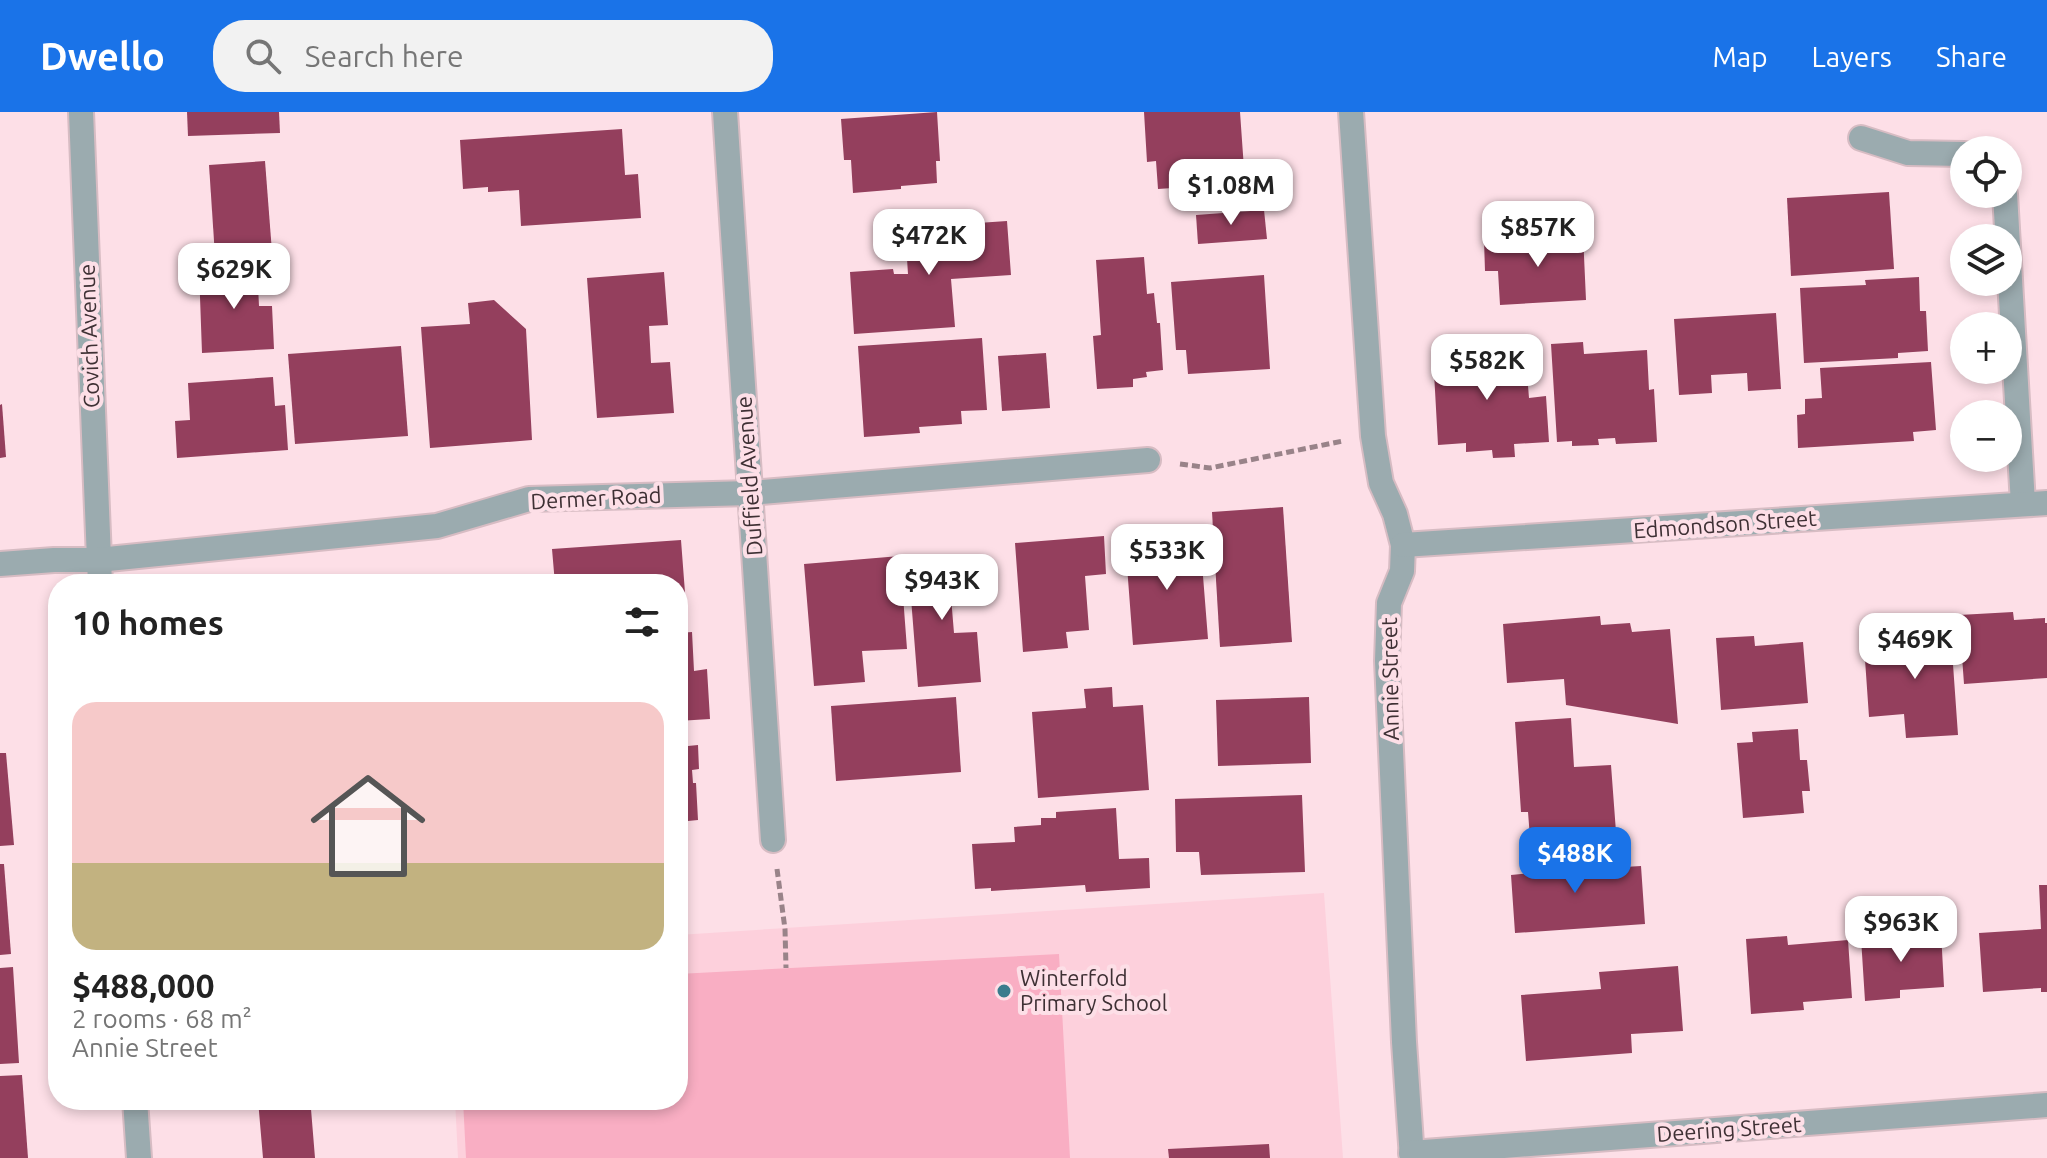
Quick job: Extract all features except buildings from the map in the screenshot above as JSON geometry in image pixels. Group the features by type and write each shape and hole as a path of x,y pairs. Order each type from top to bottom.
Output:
{"street":[{"name":"Covich Avenue","path":"81,112 99,572"},
{"name":"Duffield Avenue","path":"725,112 773,840"},
{"name":"Annie Street","path":"1351,112 1373,436 1381,483 1395,514 1403,545 1402,571 1389,603 1387,661 1411,1155"},
{"path":"1861,138 1908,153 1950,154"},
{"path":"2006,208 2035,504"},
{"name":"Dermer Road","path":"0,564 54,560 99,572 437,526 529,499 750,493 1148,460"},
{"name":"Edmondson Street","path":"1403,545 2035,504"},
{"name":"Deering Street","path":"1411,1155 2047,1105"},
{"path":"136,1110 139,1158"}],"path":[{"path":"1148,460 1210,468 1348,440"},
{"path":"773,840 785,929 786,968"}],"shaded area":[{"name":"Winterfold Primary School","path":"1324,893 1343,1158 458,1158 456,1110 688,1110 688,934"},
{"path":"1059,954 1070,1158 466,1158 464,1110 688,1110 688,973"}],"place":[{"name":"Winterfold Primary School","path":"1004,991"}]}
